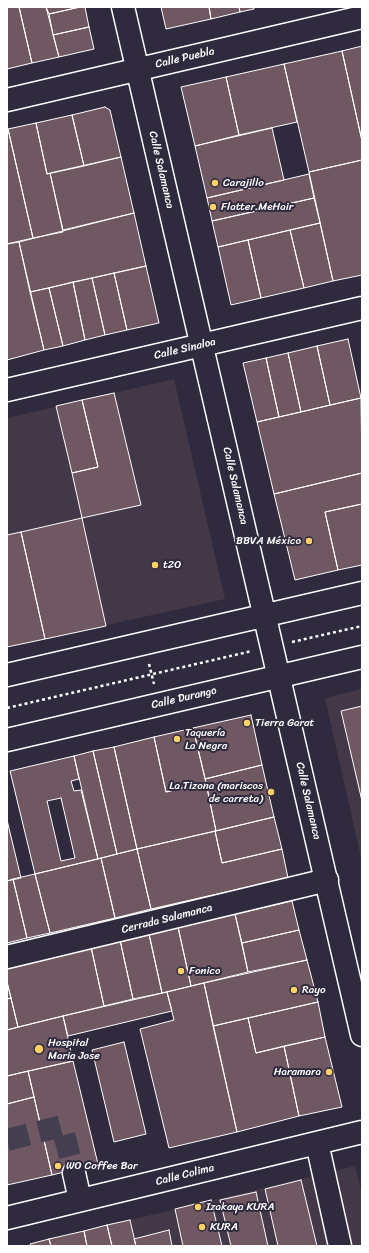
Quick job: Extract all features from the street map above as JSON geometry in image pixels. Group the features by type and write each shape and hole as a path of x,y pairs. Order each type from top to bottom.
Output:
{"main road":[{"name":"Calle Salamanca","path":"123,7 362,1035"},
{"name":"Calle Puebla","path":"7,100 362,17"},
{"name":"Calle Sinaloa","path":"7,390 362,308"},
{"path":"7,675 362,594"},
{"name":"Calle Durango","path":"7,740 362,657"},
{"name":"Cerrada Salamanca","path":"7,957 327,880"},
{"name":"Calle Colima","path":"7,1218 362,1132"},
{"path":"317,1143 340,1246"},
{"path":"74,1173 80,1200"}],"path":[{"path":"7,708 362,626"},
{"path":"144,644 160,704"}],"shaded area":[{"path":"174,379 225,599 7,647 7,418"},
{"path":"362,689 362,862 325,698"},
{"path":"355,1166 362,1193 362,1246 22,1246"}],"building":[{"path":"7,7 19,7 32,63 7,69"},
{"path":"19,7 46,7 59,57 32,63"},
{"path":"46,7 80,7 49,14"},
{"path":"85,7 89,27 53,35 49,14"},
{"path":"161,7 209,7 211,19 166,29"},
{"path":"209,7 239,7 240,12 211,19"},
{"path":"239,7 254,7 254,9 240,12"},
{"path":"89,27 94,49 59,57 53,35"},
{"path":"362,46 362,141 342,51"},
{"path":"342,51 362,141 362,160 309,172 284,64"},
{"path":"284,64 297,122 239,135 226,77"},
{"path":"226,77 239,135 195,146 181,87"},
{"path":"105,107 110,110 121,157 84,166 72,115"},
{"path":"72,115 84,166 47,174 36,123"},
{"path":"36,123 47,174 50,173 63,232 33,238 8,129"},
{"path":"272,128 284,180 207,198 195,146"},
{"path":"8,129 33,238 7,244 7,130"},
{"path":"121,157 134,213 63,230 50,173"},
{"path":"362,160 362,275 333,281 309,172"},
{"path":"309,174 314,198 212,221 207,198"},
{"path":"314,198 320,223 218,247 212,221"},
{"path":"134,213 146,266 30,292 19,242"},
{"path":"320,223 333,281 304,288 290,230"},
{"path":"290,230 304,288 261,298 248,240"},
{"path":"248,240 261,298 231,305 218,247"},
{"path":"19,242 44,350 7,360 7,244"},
{"path":"146,266 159,323 127,330 114,273"},
{"path":"114,273 127,330 105,335 92,278"},
{"path":"92,278 105,335 85,340 73,282"},
{"path":"73,282 85,340 63,346 49,288"},
{"path":"49,288 63,346 44,350 30,292"},
{"path":"348,339 361,398 330,405 317,346"},
{"path":"317,346 330,405 301,412 288,353"},
{"path":"288,353 301,412 279,417 266,358"},
{"path":"266,358 279,417 257,422 243,363"},
{"path":"114,393 141,505 82,518 72,473 98,467 82,400"},
{"path":"361,398 362,473 274,494 257,422"},
{"path":"82,400 98,467 72,473 56,406"},
{"name":"BBVA México","path":"362,473 362,504 325,512 338,570 295,580 274,494"},
{"path":"362,504 362,565 338,570 325,512"},
{"path":"82,518 106,626 45,639 21,532"},
{"path":"21,532 45,639 7,647 7,535"},
{"path":"362,706 362,801 341,711"},
{"path":"251,715 262,765 205,779 193,728"},
{"path":"193,728 206,782 166,792 154,737"},
{"path":"154,737 166,792 206,782 216,831 137,849 114,747"},
{"path":"114,747 137,849 117,854 93,751"},
{"path":"93,751 117,854 98,859 74,756"},
{"path":"74,756 79,779 71,781 74,791 81,790 98,859 35,874 10,771","holes":["61,798 75,858 61,861 47,801"]},
{"path":"262,765 274,817 216,831 205,779"},
{"path":"274,817 282,849 222,863 215,831"},
{"path":"7,820 21,878 7,881"},
{"path":"215,831 222,863 282,849 288,878 151,909 137,849"},
{"path":"137,849 151,909 115,918 101,858"},
{"path":"101,858 115,918 50,933 35,874"},
{"path":"35,874 50,933 27,938 13,879"},
{"path":"13,879 27,938 7,943 7,881"},
{"path":"292,901 299,930 242,943 235,914"},
{"path":"235,914 248,972 191,986 178,927"},
{"path":"178,927 191,986 162,993 149,934"},
{"path":"299,930 307,960 248,972 242,943"},
{"path":"149,934 162,993 133,999 120,940"},
{"path":"120,940 133,999 104,1006 91,947"},
{"path":"91,947 104,1006 18,1027 7,982 7,967"},
{"path":"307,960 318,1002 213,1026 204,983"},
{"path":"7,982 11,998 7,999"},
{"path":"204,983 237,1132 169,1148 140,1029 174,1020 167,992"},
{"path":"167,992 172,1011 68,1036 63,1016"},
{"path":"11,998 18,1027 7,1030 7,999"},
{"path":"318,1002 325,1037 256,1053 248,1018"},
{"name":"Hospital Maria Jose","path":"63,1016 73,1061 7,1076 7,1030"},
{"path":"248,1018 256,1053 284,1046 299,1116 237,1132 213,1026"},
{"path":"325,1037 342,1107 299,1116 284,1046"},
{"path":"124,1042 146,1134 114,1142 92,1050"},
{"path":"73,1061 98,1164 52,1175 28,1071"},
{"path":"28,1071 34,1097 7,1104 7,1076"},
{"path":"34,1097 52,1175 7,1185 7,1104"},
{"path":"301,1180 317,1246 278,1246 265,1189"},
{"path":"256,1192 268,1246 231,1246 220,1200"},
{"path":"211,1200 222,1246 183,1246 175,1209"},
{"path":"130,1220 136,1246 112,1246 107,1225"},
{"path":"107,1225 112,1246 87,1246 84,1231"},
{"path":"169,1230 172,1246 136,1246 134,1239"},
{"path":"84,1231 87,1246 51,1246 49,1239"},
{"path":"49,1239 51,1246 31,1246 30,1244"}],"tunnel":[{"path":"7,1140 62,1126 74,1173"}],"place":[{"name":"Carajillo","path":"215,183"},
{"name":"Flatter.MeHair","path":"213,207"},
{"name":"BBVA México","path":"309,541"},
{"name":"t2O","path":"155,565"},
{"name":"Tierra Garat","path":"247,723"},
{"name":"Taquería La Negra","path":"177,739"},
{"name":"La Tizona (mariscos de carreta)","path":"271,792"},
{"name":"Fonico","path":"181,971"},
{"name":"Rayo","path":"294,990"},
{"name":"Hospital Maria Jose","path":"39,1049"},
{"name":"Haramara","path":"329,1072"},
{"name":"WO Coffee Bar","path":"58,1166"},
{"name":"Izakaya KURA","path":"198,1207"},
{"name":"KURA","path":"202,1227"}]}
